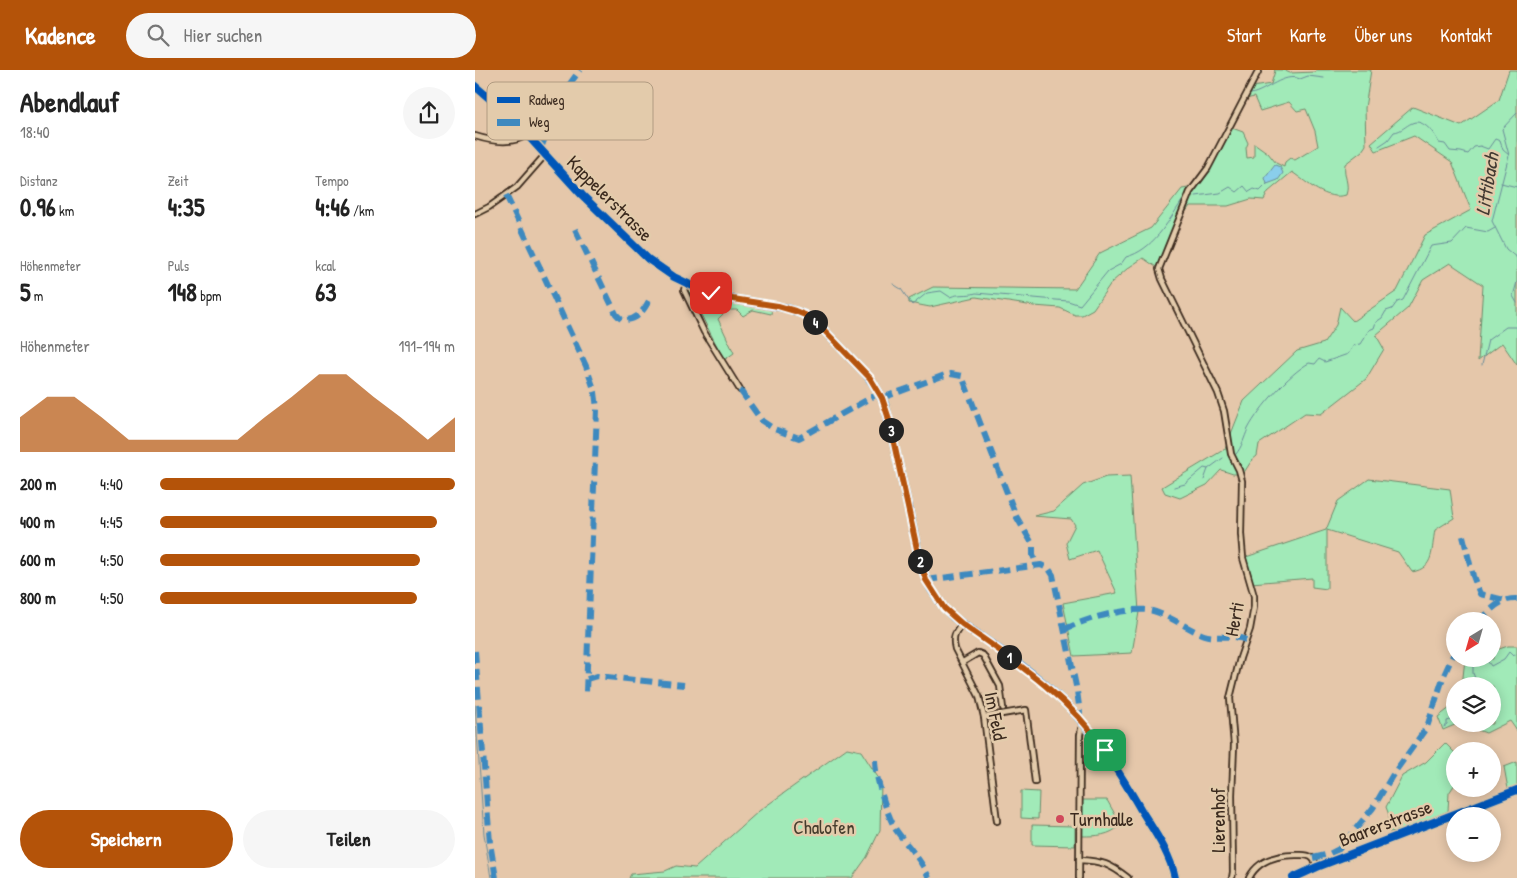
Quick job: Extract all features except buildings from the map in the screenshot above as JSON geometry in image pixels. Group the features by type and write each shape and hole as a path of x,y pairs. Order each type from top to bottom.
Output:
{"street":[{"name":"Herti","path":"1233,761 1234,745 1230,698 1240,658 1250,629 1254,607 1253,590 1243,558 1241,534 1242,481 1231,454 1219,393 1162,279 1159,269 1190,192 1208,168 1259,70"},
{"name":"Kappelerstrasse","path":"475,86 487,96"},
{"path":"491,140 515,140"},
{"name":"Kappelerstrasse","path":"531,140 582,196 656,265 686,283 721,296 778,306 805,315 822,328 870,378 882,398 888,416 919,558 926,580 944,608 962,624 1038,678 1064,701 1085,724 1117,769 1153,830 1171,863 1175,878"},
{"path":"475,214 517,187 545,155"},
{"path":"686,283 684,290 704,332 741,390"},
{"name":"Im Feld","path":"962,624 953,640 955,648 979,696 984,717 997,821"},
{"path":"963,662 978,653 983,655 1000,686 1003,708"},
{"path":"984,717 1026,710 1035,782"},
{"path":"1079,878 1080,735 1081,729 1085,724"},
{"name":"Lierenhof","path":"1232,878 1231,795 1233,761"},
{"name":"Baarerstrasse","path":"1293,878 1517,790"},
{"path":"1249,878 1255,868 1261,863 1283,855 1309,856 1313,858 1317,867"},
{"path":"1079,860 1101,861 1109,864 1128,878"}],"green space":[{"path":"1274,70 1283,70 1290,73 1316,72 1316,70 1371,70 1365,108 1366,145 1362,151 1345,164 1346,195 1339,196 1324,193 1292,172 1268,192 1264,200 1251,199 1228,206 1190,206 1175,226 1159,269 1143,258 1111,283 1093,309 1082,315 1075,315 1060,308 976,297 930,307 909,303 909,299 933,287 1075,289 1100,253 1151,228 1182,189 1194,187 1232,128 1243,132 1248,143 1246,148 1247,158 1254,157 1254,143 1268,153 1276,163 1284,167 1285,162 1290,158 1295,160 1318,146 1315,131 1306,109 1297,111 1289,102 1260,111 1254,97 1246,99 1252,87 1271,84"},
{"path":"1509,70 1517,70 1517,365 1502,343 1478,361 1483,285 1450,263 1423,280 1408,308 1376,335 1384,349 1366,379 1321,414 1305,413 1259,444 1257,456 1243,474 1233,474 1221,470 1207,485 1180,498 1165,493 1162,487 1225,449 1244,401 1297,351 1324,343 1336,325 1340,307 1353,321 1397,291 1425,235 1471,210 1452,162 1414,136 1376,151 1371,143 1413,107 1461,126 1499,100"},
{"path":"688,289 706,295 772,307 771,314 753,310 743,316 737,310 727,310 718,319 734,353 724,360"},
{"path":"1130,476 1139,612 1132,653 1074,656 1063,603 1117,593 1097,550 1070,559 1066,543 1075,525 1071,519 1034,516 1054,511 1083,485 1106,477"},
{"path":"1369,479 1450,489 1454,518 1435,530 1431,557 1425,567 1412,572 1398,552 1327,530 1327,589 1312,587 1312,578 1251,583 1243,558 1326,530 1338,501"},
{"path":"1517,646 1517,731 1510,721 1501,726 1501,677 1463,677 1464,668 1501,668 1501,648"},
{"path":"1446,711 1446,729 1443,730 1438,717"},
{"path":"1446,744 1446,797 1449,797 1446,812 1402,830 1389,832 1389,815 1386,807 1402,776 1426,762"},
{"name":"Chalofen","path":"847,748 861,751 881,782 880,830 867,857 852,878 629,878 631,874 665,871 676,866 695,868 759,811"},
{"path":"1517,762 1517,785 1508,789 1504,767"},
{"path":"1021,791 1039,792 1038,819 1021,818"},
{"path":"1082,800 1107,800 1121,825 1107,833 1082,836"},
{"path":"1032,825 1075,826 1075,846 1032,845"}],"water":[{"path":"1275,165 1280,167 1283,173 1278,180 1267,184 1265,178"}],"waterway":[{"path":"1251,94 1288,78 1300,79 1308,76 1324,78"},
{"name":"Littibach","path":"1517,113 1502,129 1509,155 1492,221 1506,249 1517,258"},
{"path":"1379,146 1388,140 1394,132 1416,122 1428,128 1435,135 1439,143 1445,144 1450,151 1468,154 1474,147 1480,146 1488,149 1495,139 1500,141 1503,150 1509,155"},
{"path":"1501,183 1517,187"},
{"path":"1196,196 1220,193 1230,187 1237,192 1244,186 1249,192 1254,189 1260,191 1267,184"},
{"path":"893,284 901,289 912,305 927,293 941,291 950,297 976,293 1068,301 1080,305 1108,271 1121,264 1126,257 1144,248 1159,235 1182,201"},
{"path":"1236,454 1259,411 1293,375 1309,363 1315,364 1319,359 1325,362 1348,354 1354,345 1360,344 1369,330 1374,328 1376,322 1382,318 1386,311 1392,309 1397,302 1403,300 1431,246 1452,243 1466,228 1488,232 1495,228"},
{"name":"Littibach","path":"1517,282 1513,296 1517,303"},
{"path":"1482,365 1488,340 1506,327 1517,327"},
{"path":"1174,487 1185,484 1204,468 1208,469 1223,458"},
{"path":"1204,480 1208,469"},
{"path":"1501,661 1509,652 1513,656 1517,654"},
{"path":"1473,668 1474,677"},
{"path":"475,705 484,834 491,878"}],"marked path":[{"path":"571,82 580,70"},
{"path":"540,151 544,140"},
{"path":"506,195 586,366 595,392 597,409 586,692"},
{"path":"575,229 616,314 622,320 632,319 640,314 651,297"},
{"path":"882,398 945,375 962,376 1016,516 1033,545 1033,555 1037,566"},
{"path":"740,390 762,421 774,429 799,438 879,393"},
{"path":"1463,536 1473,576 1480,594 1504,600"},
{"path":"926,580 1041,565 1049,569 1053,575 1077,691 1079,717"},
{"path":"1488,612 1500,603 1517,599"},
{"path":"1064,630 1096,617 1123,611 1147,610 1162,614 1204,635 1235,637 1246,640"},
{"path":"475,651 490,843 496,878"},
{"path":"1313,858 1339,849 1373,808 1392,776 1427,727 1447,668"},
{"path":"587,679 597,676 684,685"},
{"path":"875,760 879,786 885,806 896,830 918,859 929,878"}],"cycle path":[{"path":"475,86 487,96"},
{"path":"532,140 582,195 648,259 674,277 701,290 733,299 787,308 805,315 822,328 865,373 885,404 922,569 931,589 952,616 1036,676 1062,700 1088,729 1121,776 1156,834 1173,869 1175,878"},
{"path":"1293,878 1517,790"}],"place":[{"name":"Turnhalle","path":"1060,819"}],"route":[{"path":"711,293 733,299 778,306 805,315 822,328 870,378 885,404 922,569 937,599 962,624 1047,685 1085,724 1105,750"}]}
